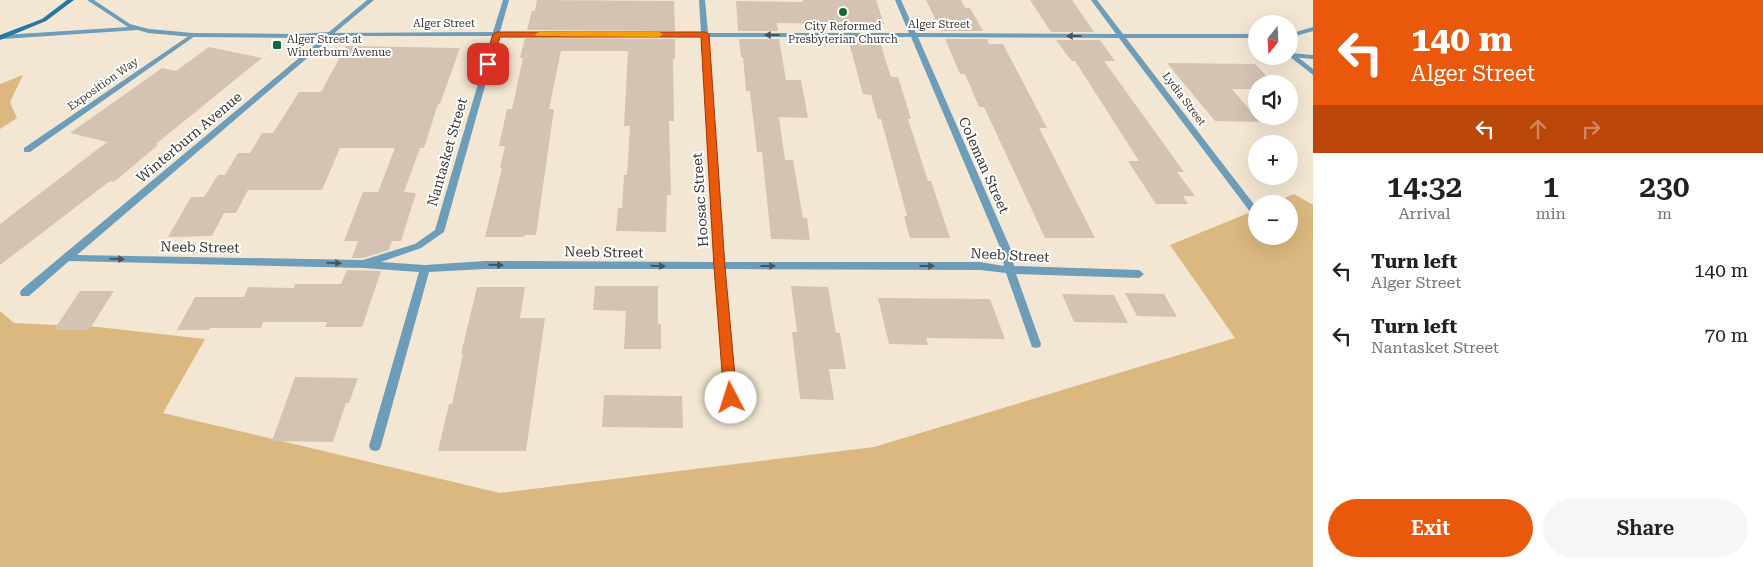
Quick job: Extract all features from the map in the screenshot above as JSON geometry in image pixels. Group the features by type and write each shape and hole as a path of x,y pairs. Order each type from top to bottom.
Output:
{"main road":[{"path":"2,38 44,20 71,0"}],"street":[{"name":"Alger Street","path":"90,0 136,29 193,36 331,34 1248,36"},
{"name":"Winterburn Avenue","path":"25,293 69,258 371,0"},
{"name":"Nantasket Street","path":"363,264 418,246 439,232 506,0"},
{"name":"Hoosac Street","path":"702,0 719,267 731,398"},
{"name":"Coleman Street","path":"898,0 1007,252 1010,270 1036,344"},
{"name":"Lydia Street","path":"1094,0 1248,204"},
{"path":"2,38 136,29"},
{"path":"1298,34 1313,30"},
{"name":"Exposition Way","path":"27,150 193,36"},
{"path":"1298,55 1313,57"},
{"path":"1298,60 1313,73"},
{"name":"Neeb Street","path":"69,258 363,264 425,269 485,265 719,267 980,266 1010,270 1139,274"},
{"path":"375,446 425,269"}],"shaded area":[{"path":"23,75 10,102 17,118 0,129 0,84"},
{"path":"1298,196 1313,205 1313,567 0,567 0,311 14,323 98,327 205,339 163,413 500,493 874,447 1235,338 1170,245 1248,213 1248,245 1298,245"}],"building":[{"path":"537,0 674,1 675,31 527,30 532,11 535,11"},
{"path":"803,0 876,0 884,24 874,24 877,31 846,31 844,24 777,23 778,31 738,31 736,1 803,2"},
{"path":"926,0 961,0 965,8 970,8 983,31 941,31"},
{"path":"1030,0 1072,0 1094,32 1051,32"},
{"path":"525,38 675,39 675,59 673,59 674,121 669,121 671,195 667,195 666,232 616,231 618,208 622,208 624,175 627,175 630,126 624,126 628,51 561,51 549,109 554,109 536,235 525,235 524,237 485,237 502,168 500,168 505,146 499,146 507,109 512,109 523,58 520,58"},
{"path":"739,39 779,39 786,80 801,80 808,118 779,117 785,160 793,160 803,218 807,218 810,240 771,239 762,152 757,152 750,91 746,91 743,57 741,57"},
{"path":"848,39 879,39 891,77 898,77 911,119 908,119 928,181 931,181 950,238 910,238 904,216 907,216 881,119 878,119 871,95 863,94"},
{"path":"945,39 987,39 989,44 1003,44 1047,128 1039,128 1095,238 1045,238 984,107 979,107 965,74 960,74"},
{"path":"1056,40 1100,40 1115,61 1104,61 1184,172 1177,172 1195,196 1183,196 1188,204 1156,204 1128,161 1139,161 1075,61 1072,61"},
{"path":"346,46 460,48 440,104 438,104 424,148 420,148 404,192 416,193 401,241 392,241 389,250 363,258 352,258 358,241 344,241 363,192 378,192 395,148 340,148 322,190 248,190 236,213 224,213 212,236 168,237 191,197 204,197 218,175 225,175 238,153 250,153 262,133 273,133 299,92 321,92"},
{"path":"209,47 262,58 156,144 158,145 114,182 110,181 0,265 0,224 107,142 70,133 162,68 176,71"},
{"path":"1167,63 1248,64 1256,65 1265,75 1248,75 1248,89 1232,89 1248,108 1248,122 1215,121"},
{"path":"347,270 381,271 362,327 325,327 327,322 263,322 261,328 177,330 195,297 244,297 248,287 294,288 295,284 341,284"},
{"path":"595,286 658,286 658,324 661,324 661,349 624,349 626,311 593,310"},
{"path":"791,286 828,287 836,333 840,333 846,369 829,369 834,400 800,399 792,332 797,332"},
{"path":"477,287 525,287 520,318 545,318 526,451 438,451 449,404 452,404 463,354 461,354"},
{"path":"80,291 114,291 89,330 54,330"},
{"path":"1125,293 1164,294 1177,317 1137,316"},
{"path":"1062,294 1114,295 1128,323 1074,322"},
{"path":"878,298 990,299 1005,339 926,338 928,345 889,344"},
{"path":"295,377 358,378 349,403 346,403 333,442 272,441"},
{"path":"604,395 682,396 683,428 602,427"}],"slow traffic":[{"path":"539,34 659,34"}],"place":[{"name":"City Reformed Presbyterian Church","path":"843,12"},
{"name":"Alger Street at Winterburn Avenue","path":"277,45"}],"route":[{"path":"488,64 497,34 705,34 719,267 731,398"}]}
